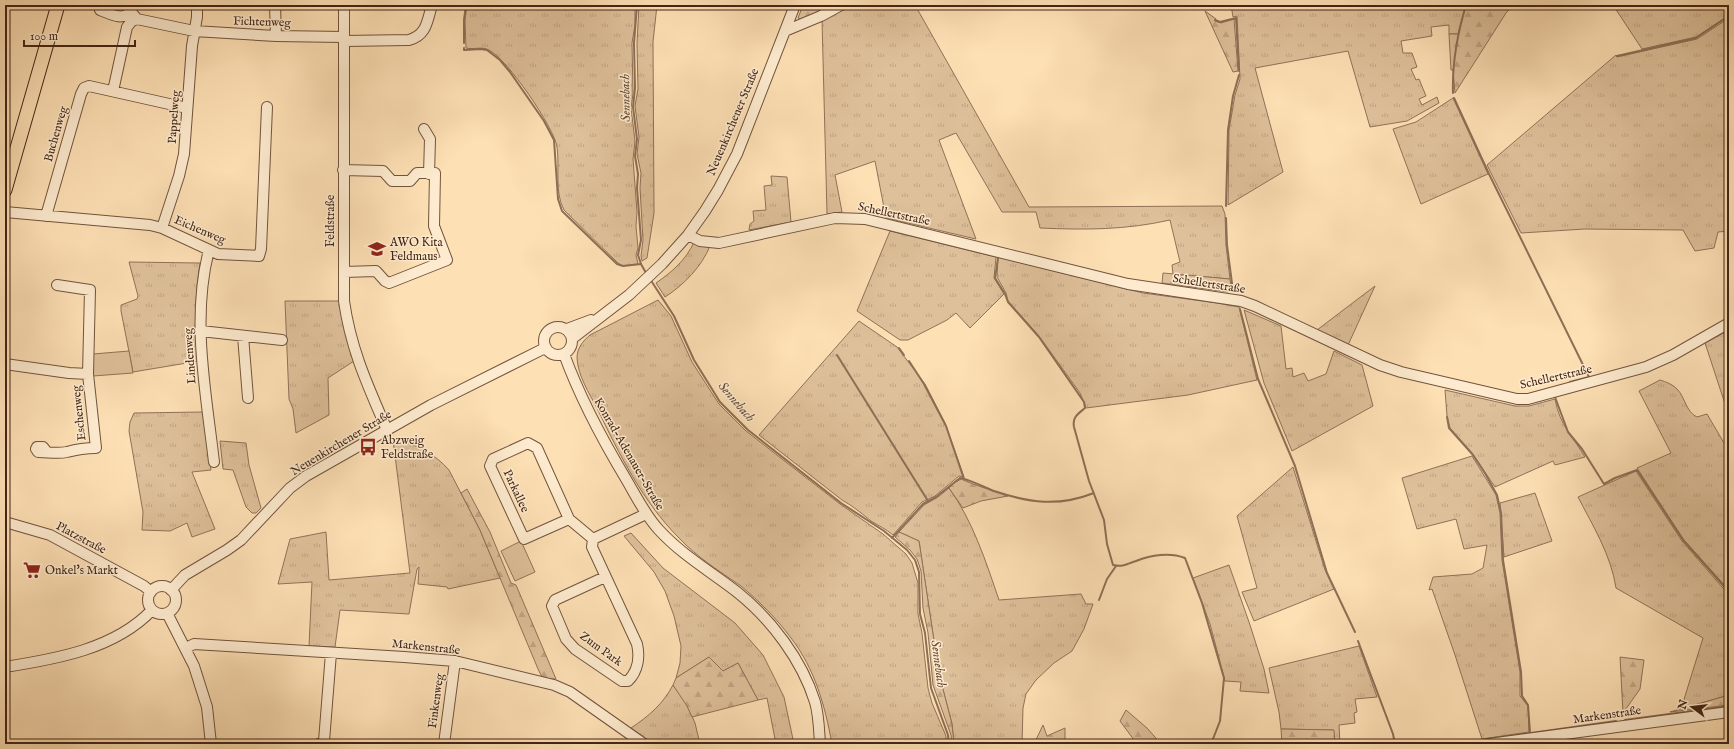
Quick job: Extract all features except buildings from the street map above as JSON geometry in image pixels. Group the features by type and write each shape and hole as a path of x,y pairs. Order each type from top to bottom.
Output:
{"main road":[{"path":"5,190 58,5"}],"street":[{"name":"Pappelweg","path":"162,228 179,176 184,154 197,5"},
{"path":"275,5 276,36"},
{"name":"Feldstraße","path":"344,5 344,301 351,342 360,368 387,430"},
{"name":"Fichtenweg","path":"100,10 122,17 133,13 194,31 344,39 409,40 417,38 424,32 432,5"},
{"name":"Neuenkirchener Straße","path":"573,338 612,308 648,277 688,235 718,190 737,154 795,5"},
{"path":"785,31 821,16 841,5"},
{"path":"114,91 127,27 132,21 133,13"},
{"name":"Buchenweg","path":"46,216 84,88 89,86 188,108"},
{"name":"Eichenweg","path":"5,212 136,223 162,228 218,254 259,256 261,250 267,107"},
{"path":"424,129 430,139 429,174"},
{"path":"344,170 383,171 392,181 410,181 417,174 435,174 434,226 448,260 389,283 385,281 376,270 344,272"},
{"name":"Schellertstraße","path":"688,235 700,240 719,244 835,218 865,219 1128,284 1241,301 1255,306 1380,366 1516,399 1528,399 1646,367 1673,355 1729,323"},
{"name":"Lindenweg","path":"209,250 202,281 200,302 203,363 214,462"},
{"name":"Eschenweg","path":"47,452 68,452 76,449 96,448 88,374 90,290 57,285"},
{"name":"Neuenkirchener Straße","path":"567,329 589,321 612,308"},
{"path":"561,326 567,329 573,338 571,348 564,354 557,356 550,353 545,348 545,335 554,327 561,326"},
{"path":"201,331 282,340"},
{"path":"243,336 248,398"},
{"name":"Neuenkirchener Straße","path":"171,590 185,575 241,540 290,488 306,476 431,405 545,348"},
{"name":"Konrad-Adenauer-Straße","path":"564,354 576,386 592,418 646,514 658,529 682,552 738,592 772,626 793,655 804,676 814,702 818,717 820,744"},
{"name":"Eschenweg","path":"5,364 69,373 88,374"},
{"name":"Parkallee","path":"569,519 524,539 490,466 493,459 528,443 537,448 569,519 593,539"},
{"path":"593,539 646,514"},
{"name":"Platzstraße","path":"5,522 50,535 144,586 151,592"},
{"path":"5,529 16,526"},
{"name":"Zum Park","path":"593,539 592,547 637,644 639,658 635,673 628,681 622,680 575,649 566,639 552,606 555,600 605,577"},
{"path":"159,587 171,590 174,594 175,603 171,610 167,613 159,614 152,610 148,599 151,592 159,587"},
{"path":"5,667 43,661 86,649 117,637 144,619 152,610"},
{"path":"167,613 194,666 207,707 211,744"},
{"name":"Markenstraße","path":"186,648 194,644 455,661 554,685 576,696 644,744"},
{"path":"324,743 330,653"},
{"name":"Finkenweg","path":"444,744 455,661"},
{"name":"Markenstraße","path":"1489,744 1729,712"}],"green space":[{"path":"467,5 635,5 635,25 632,43 633,94 631,108 635,141 633,159 637,212 636,226 638,248 636,255 638,264 623,266 618,263 564,210 559,195 558,155 554,137 529,94 507,66 489,50 480,48 466,48 465,20"},
{"path":"639,5 657,5 653,42 654,213 647,258 642,261 641,256 643,240 640,188 641,173 637,154 639,137 635,106 638,89 637,43"},
{"path":"803,5 834,5 802,20 798,18"},
{"path":"849,5 915,5 1029,207 1222,206 1225,214 1226,245 1230,279 1173,274 1172,265 1180,262 1170,220 1137,226 1105,228 1040,228 1036,212 1002,212 956,133 939,140 976,239 886,218 875,161 835,175 842,212 827,214 822,20"},
{"path":"1231,5 1466,5 1458,34 1449,34 1449,25 1431,27 1432,36 1401,41 1403,53 1412,53 1417,67 1411,69 1416,80 1419,79 1426,96 1419,99 1422,105 1437,97 1439,103 1407,121 1370,127 1348,51 1255,68 1283,172 1228,205 1229,130 1235,95 1240,79 1237,16 1233,17"},
{"path":"1466,5 1513,5 1506,13 1455,93 1453,70 1451,70 1449,34 1458,34"},
{"path":"1613,5 1729,5 1729,15 1696,37 1642,49"},
{"path":"1205,11 1216,19 1215,21 1221,23 1234,19 1238,71 1233,72"},
{"path":"1729,18 1729,231 1718,232 1714,248 1695,251 1683,230 1585,229 1521,233 1487,165 1616,55 1617,57 1697,39"},
{"path":"1453,98 1488,174 1421,204 1393,129 1416,122"},
{"path":"771,176 787,177 791,222 749,230 750,224 754,221 753,211 766,210 764,186 772,185"},
{"path":"890,231 996,257 994,278 1004,294 970,328 956,313 947,320 908,340 900,340 857,311"},
{"path":"694,242 710,246 707,253 692,274 679,287 665,297 656,283 678,265"},
{"path":"998,257 1143,293 1239,307 1257,380 1188,395 1086,408 1080,393 1039,336 1008,301 1006,293 997,277"},
{"path":"129,262 200,263 196,312 196,336 199,361 133,372 121,311 121,305 137,299 138,296"},
{"path":"1163,273 1230,279 1231,288 1228,292 1162,283"},
{"path":"1375,286 1348,345 1317,330"},
{"path":"658,300 671,316 692,362 719,404 746,431 840,504 883,534 906,554 912,563 918,583 918,614 922,633 928,688 932,703 946,736 946,744 832,744 826,716 813,675 807,662 786,631 748,592 708,564 686,545 666,524 643,493 623,460 584,384 579,371 577,354 581,345 590,335"},
{"path":"285,301 341,301 354,361 328,378 329,415 296,433 293,409 289,399"},
{"path":"1244,310 1281,326 1286,369 1292,368 1293,377 1304,373 1308,381 1326,374 1334,351 1362,365 1373,406 1292,451 1264,383"},
{"path":"859,321 897,347 925,384 945,423 964,477 959,476 935,496 922,502 893,535 842,500 759,435"},
{"path":"1729,330 1729,416 1705,343"},
{"path":"129,351 133,373 93,376 93,354"},
{"path":"1660,380 1671,384 1680,392 1693,415 1697,417 1707,414 1724,443 1729,442 1729,590 1684,540 1637,468 1671,453 1639,391"},
{"path":"1445,390 1515,406 1529,406 1555,399 1563,423 1585,457 1555,465 1553,461 1495,487 1473,454 1450,428 1447,416"},
{"path":"203,412 211,470 192,472 215,529 192,537 187,523 170,531 142,530 143,512 129,431 130,422 134,413"},
{"path":"397,439 412,444 425,451 438,459 449,470 480,530 500,578 448,589 447,587 418,584 419,567 417,569 409,614 340,610 335,647 309,646 312,582 278,584 290,539 326,532 329,580 410,573 393,440"},
{"path":"220,441 246,443 249,465 261,508 256,513 252,513 246,507 233,470 223,469"},
{"path":"1472,456 1496,495 1500,513 1502,560 1520,672 1520,696 1528,706 1529,732 1482,739 1432,589 1429,590 1433,577 1472,574 1483,568 1487,545 1464,549 1456,519 1417,529 1402,478"},
{"path":"1293,467 1325,570 1334,589 1254,621 1242,592 1257,588 1237,516"},
{"path":"1636,471 1682,541 1729,595 1729,695 1681,709 1703,638 1616,588 1614,576 1606,552 1578,497"},
{"path":"961,479 1008,496 981,501 963,508 949,488"},
{"path":"949,488 958,501 972,528 999,600 1081,594 1086,604 1093,604 1084,629 1072,651 1054,663 1036,680 1026,694 1023,708 1022,744 954,744 952,724 939,674 919,541 899,532 924,505 938,497"},
{"path":"467,489 490,532 511,583 516,585 556,679 543,679 538,669 480,530 461,493"},
{"path":"1535,493 1552,541 1504,557 1500,503"},
{"path":"899,532 919,541 939,674 952,724 954,744 952,744 951,735 933,685 928,633 923,608 921,571 917,559 910,550 895,537"},
{"path":"631,533 663,568 735,623 763,655 784,697 794,744 776,744 767,698 758,700 738,663 723,671 709,657 676,678 680,663 681,646 674,616 665,591 654,572 624,536"},
{"path":"521,541 535,572 515,581 501,551"},
{"path":"1229,565 1264,669 1269,693 1240,691 1241,682 1225,681 1210,624 1193,578"},
{"path":"1359,646 1377,697 1355,699 1357,712 1354,713 1355,723 1339,725 1340,744 1335,744 1333,730 1281,729 1279,712 1269,668"},
{"path":"709,657 723,671 738,663 758,700 692,717 687,706 673,685 676,678"},
{"path":"1620,657 1644,660 1640,689 1623,713"},
{"path":"673,685 687,705 695,723 700,744 653,744 631,728 655,709 665,698"},
{"path":"1729,695 1729,705 1670,712"},
{"path":"1126,710 1147,728 1161,744 1137,744 1120,721"},
{"path":"1043,725 1047,736 1065,728 1065,744 1034,744"},
{"path":"1281,729 1334,730 1335,744 1282,744"}],"waterway":[{"path":"464,43 464,20 466,5"},
{"name":"Sennebach","path":"637,5 634,43 635,88 633,107 637,139 635,156 638,174 637,188 641,240 638,255 646,273"},
{"path":"1453,93 1453,70 1456,49 1466,5"},
{"path":"1617,56 1696,38 1729,16"},
{"path":"1215,20 1220,22 1236,18 1239,71"},
{"path":"464,48 464,50 487,50 500,60 544,121 554,140 558,199 562,211 617,264 623,266 641,264"},
{"path":"1226,206 1228,130 1233,96 1239,75"},
{"path":"1454,98 1489,174 1589,377 1570,382"},
{"path":"1226,218 1227,245 1233,291"},
{"path":"998,258 995,278 1008,302 1039,337 1084,402 1085,408 1075,418 1074,427 1089,481 1104,520 1107,544 1113,565 1123,565 1148,557 1160,555 1173,555 1185,558 1202,603 1224,678 1220,721 1211,744"},
{"name":"Sennebach","path":"650,279 674,316 694,360 720,402 748,430 841,503 884,531 907,550 915,560 919,572 920,614 925,633 931,688 948,735 949,744"},
{"path":"1240,309 1258,379 1295,466 1327,573 1355,632"},
{"path":"899,348 904,355"},
{"path":"837,355 928,501"},
{"path":"909,361 924,384 946,426 964,479"},
{"path":"1555,397 1568,432 1582,449 1604,484 1615,478 1637,470 1683,540 1729,592"},
{"path":"1447,417 1449,428 1473,455 1497,495 1501,513 1503,560 1521,672 1522,696 1528,705 1530,733"},
{"path":"892,538 923,504 936,497 960,478 994,491 1032,501 1056,502 1094,493"},
{"path":"1099,600 1107,579 1116,566"},
{"path":"1358,641 1393,734 1395,744"},
{"path":"1625,720 1729,706"},
{"path":"1452,744 1616,721"}],"place":[{"name":"AWO Kita Feldmaus","path":"377,249"},
{"name":"Abzweig Feldstraße","path":"368,447"},
{"name":"Onkel's Markt","path":"32,570"}]}
